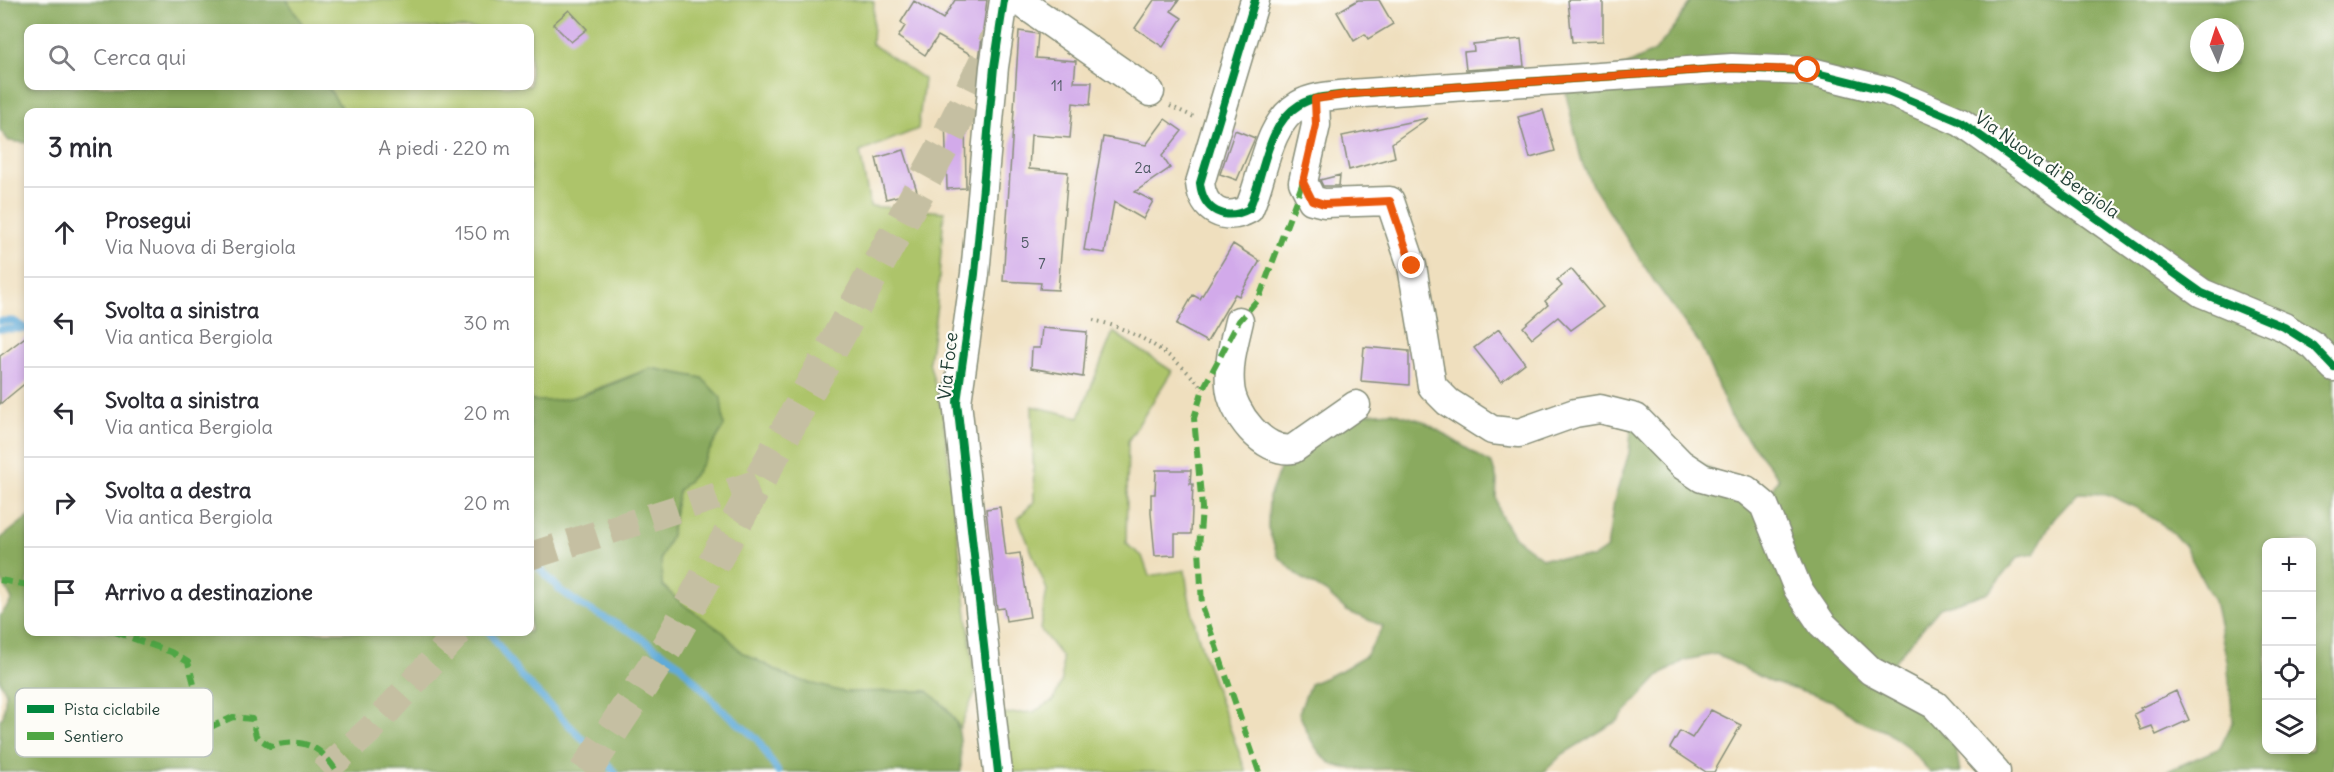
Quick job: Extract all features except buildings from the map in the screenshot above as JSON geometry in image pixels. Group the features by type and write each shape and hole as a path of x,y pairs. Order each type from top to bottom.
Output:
{"street":[{"name":"Via Foce","path":"998,772 957,402 976,263 994,68 1004,0"},
{"path":"1013,0 1149,92"},
{"name":"Via Nuova di Bergiola","path":"1255,0 1218,128 1202,174 1201,193 1212,209 1230,215 1249,208 1271,144 1281,124 1300,104 1315,99 1361,93 1732,68 1808,70 1888,91 1961,122 2202,293 2284,327 2314,346 2334,368"},
{"path":"1315,99 1316,125 1303,182 1312,200 1324,204 1390,201 1412,266 1432,386 1448,402 1492,430 1519,434 1575,413 1600,409 1636,418 1681,464 1702,478 1746,489 1764,505 1798,589 1822,624 1872,671 1935,705 1996,772"},
{"path":"1239,321 1231,355 1229,388 1237,406 1261,439 1275,448 1293,449 1356,405"}],"path":[{"path":"1149,92 1173,109 1218,128"},
{"path":"1093,320 1127,329 1144,339 1187,370 1203,389"}],"green space":[{"path":"0,0 287,0 302,24 24,24 24,90 330,90 341,108 24,108 24,143 9,141 0,130"},
{"path":"287,0 870,0 874,2 872,44 924,79 918,129 860,152 870,206 944,212 937,304 929,362 943,415 976,690 960,728 947,708 927,691 843,692 791,678 741,652 724,633 681,603 662,585 661,558 671,535 678,491 697,472 724,426 702,378 651,368 575,397 546,403 534,401 534,108 341,108 330,90 534,90 534,24 302,24"},
{"path":"1691,0 2334,0 2334,772 2165,772 2220,748 2233,721 2227,660 2214,601 2184,545 2162,524 2135,507 2107,494 2078,493 2052,521 2034,554 2018,557 1989,592 1940,608 1893,663 1895,677 1956,748 1960,772 1930,772 1909,748 1885,731 1855,719 1832,701 1771,682 1716,654 1685,660 1660,675 1617,721 1563,754 1544,772 1357,769 1334,765 1327,761 1312,742 1299,713 1310,684 1366,656 1383,626 1347,611 1326,592 1300,577 1278,556 1268,528 1269,497 1280,469 1303,448 1362,414 1392,412 1423,421 1492,464 1497,480 1496,497 1500,514 1514,537 1542,558 1592,558 1607,548 1614,501 1629,453 1632,419 1764,503 1779,478 1732,419 1700,344 1654,281 1592,185 1582,163 1566,94 1655,51 1676,25"},
{"path":"1113,332 1172,371 1128,441 1126,544 1142,556 1149,576 1185,570 1201,647 1246,772 1005,772 1004,714 1033,712 1053,701 1062,680 1062,657 1040,629 1047,590 1018,518 1034,502 1032,406 1079,417"},
{"path":"651,368 702,378 721,398 724,426 697,472 678,491 671,535 661,558 662,585 681,603 724,633 741,652 791,678 843,692 928,691 948,711 957,726 961,772 0,772 0,719 3,717 6,693 0,681 0,616 12,600 0,577 0,539 24,520 24,636 534,636 534,400 561,400 607,386"}],"waterway":[{"path":"0,321 14,321 24,327"},
{"path":"0,329 23,329"},
{"path":"534,562 560,590 581,605 635,634 679,664 721,709 757,739 778,772"},
{"path":"492,636 520,675 615,772"}],"tunnel":[{"path":"585,772 669,644 945,143 999,34"},
{"path":"534,555 758,483"},
{"path":"323,772 371,729 455,636"}],"marked path":[{"path":"1259,772 1202,606 1199,548 1202,508 1194,418 1203,389 1239,321 1259,298 1303,182"},
{"path":"0,580 24,584"},
{"path":"126,636 171,652 188,662 195,688"},
{"path":"213,726 233,717 252,719 256,736 270,746 292,742 309,745 324,755 337,772"}],"cycle path":[{"path":"998,772 957,402 975,274 994,67 1004,0"},
{"path":"1255,0 1200,183 1202,193 1210,207 1224,214 1240,213 1249,209 1267,152 1279,125 1299,105 1317,98 1732,68 1808,71 1888,91 1961,122 2202,293 2284,327 2314,346 2334,367"}],"route":[{"path":"1412,266 1390,201 1324,204 1312,200 1303,182 1307,156 1316,125 1315,99 1350,94 1732,68 1808,70"}]}
